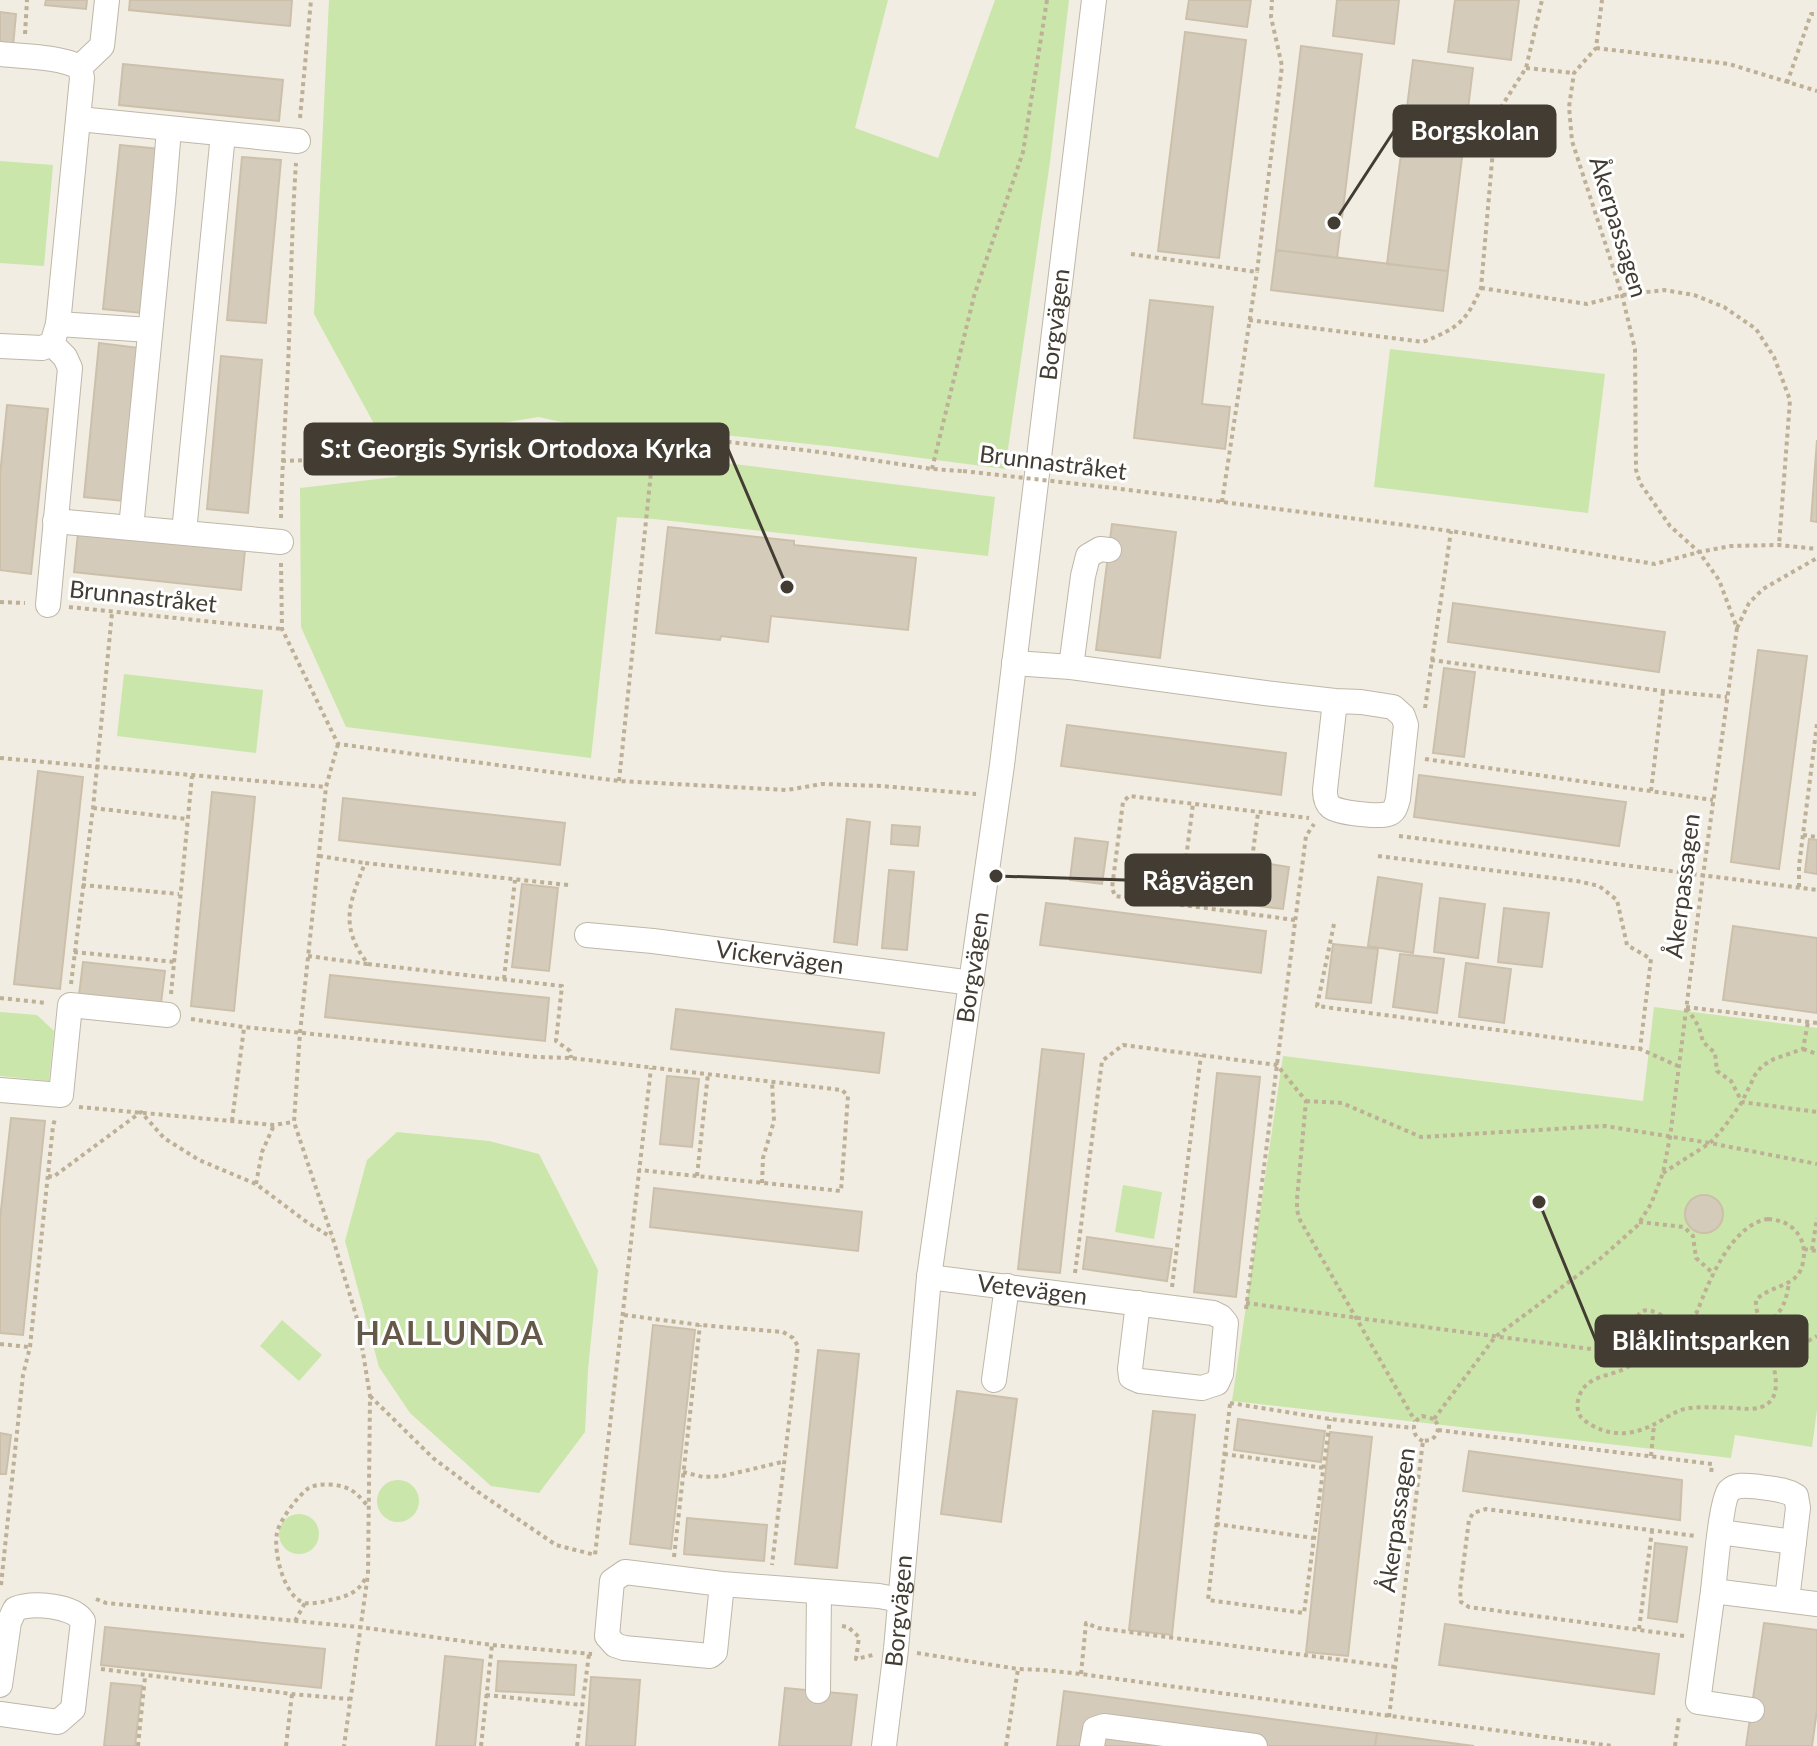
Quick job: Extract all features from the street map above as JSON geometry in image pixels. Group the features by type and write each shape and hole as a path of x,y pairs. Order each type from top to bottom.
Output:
{"street":[{"path":"80,67 102,46 107,0"},
{"name":"Borgvägen","path":"884,1746 896,1649 929,1277 1014,663 1094,0"},
{"path":"12,56 61,60 80,67"},
{"path":"48,605 70,368 55,334 79,119 80,67"},
{"path":"79,119 298,141"},
{"path":"131,528 169,129"},
{"path":"184,532 223,134"},
{"path":"0,346 42,348 55,334 150,330"},
{"path":"55,521 281,542"},
{"path":"1071,667 1088,556 1100,549 1109,550"},
{"path":"1014,663 1071,667 1393,707 1403,716 1406,725 1398,799 1395,809 1389,814 1344,812 1331,807 1326,800 1335,701"},
{"name":"Vickervägen","path":"587,935 972,983"},
{"path":"0,1090 61,1095 70,1005 168,1015"},
{"name":"Vetevägen","path":"929,1277 1071,1294 1213,1313 1226,1323 1223,1360 1217,1383 1202,1388 1140,1381 1131,1377 1138,1303"},
{"path":"994,1380 1007,1286"},
{"path":"1752,1710 1698,1702 1726,1496 1739,1485 1789,1491 1796,1496 1798,1508 1787,1600"},
{"path":"1719,1536 1794,1542"},
{"path":"722,1584 715,1652 710,1656 624,1648 615,1645 607,1636 612,1581 625,1572 900,1600"},
{"path":"1713,1591 1817,1604"},
{"path":"818,1691 819,1592"},
{"path":"0,1685 9,1622 15,1609 32,1604 79,1615 83,1621 73,1709 58,1722 0,1714"},
{"path":"1092,1746 1095,1729 1104,1726 1255,1746"}],"path":[{"path":"12,56 27,0"},
{"path":"298,141 311,0"},
{"path":"932,469 974,296 1023,152 1047,0"},
{"path":"1222,502 1257,272 1282,66 1271,17 1272,0"},
{"path":"1249,320 1423,342 1459,326 1481,288 1496,115 1526,68 1542,0"},
{"path":"1526,68 1574,73 1596,48 1602,0"},
{"path":"1787,83 1811,14 1817,14"},
{"path":"1596,48 1729,64 1817,91"},
{"name":"Åkerpassagen","path":"1389,1717 1423,1441 1431,1440 1438,1430 1434,1419 1495,1337 1601,1258 1639,1222 1651,1204 1663,1173 1737,628 1719,580 1699,552 1670,526 1640,483 1636,470 1635,349 1622,295 1572,141 1569,107 1574,73"},
{"name":"Brunnastråket","path":"298,141 282,461 337,459 553,430 655,434 1451,531 1655,564 1731,546 1779,545 1817,549"},
{"path":"1131,254 1257,272"},
{"path":"1481,288 1587,304 1622,295 1664,290 1694,295 1724,307 1756,329 1774,357 1790,400 1779,545"},
{"path":"619,781 655,434"},
{"path":"1424,716 1451,531"},
{"path":"1737,628 1749,603 1763,589 1817,558"},
{"name":"Brunnastråket","path":"0,602 282,629 338,744"},
{"path":"0,998 70,1005 112,613"},
{"path":"1431,660 1727,697"},
{"path":"1651,791 1663,691"},
{"path":"1799,887 1817,724"},
{"path":"344,1746 368,1574 370,1396 361,1335 294,1122 300,1033 326,787 338,744 619,781 787,790 822,784 881,786 978,794"},
{"path":"0,758 326,787"},
{"path":"1419,758 1713,800"},
{"path":"192,776 168,1015 244,1027 571,1058 772,1081 842,1090 848,1096 841,1191 639,1170"},
{"path":"1245,1318 1306,836 1316,819 1129,796 1123,802 1112,888 1115,896 1295,920"},
{"path":"1180,905 1193,804"},
{"path":"93,808 187,819"},
{"path":"1245,914 1258,812"},
{"path":"1395,835 1817,890"},
{"path":"1803,835 1817,837"},
{"path":"319,856 568,885"},
{"path":"1378,856 1599,886 1617,900 1627,945 1651,959 1640,1049"},
{"path":"365,863 348,914 353,939 368,964"},
{"path":"504,979 515,880"},
{"path":"82,885 180,894"},
{"path":"1334,924 1317,1006 1640,1049 1678,1066"},
{"path":"74,952 175,962"},
{"path":"308,956 562,986 556,1041 570,1051 571,1058"},
{"path":"1686,1007 1817,1023"},
{"path":"1686,1007 1699,1027 1703,1042 1715,1053 1717,1071 1731,1081 1742,1102"},
{"path":"1803,1049 1808,1022"},
{"path":"232,1121 244,1027"},
{"path":"1071,1294 1102,1061 1123,1045 1277,1065 1306,1101 1297,1210 1300,1220 1415,1421"},
{"path":"1663,1173 1710,1143 1742,1102 1762,1066 1803,1049 1817,1054"},
{"path":"1168,1307 1201,1055"},
{"path":"370,1396 433,1458 481,1494 556,1545 595,1555 651,1067"},
{"path":"697,1176 708,1074"},
{"path":"762,1183 763,1158 774,1121 772,1081"},
{"path":"1306,1101 1342,1103 1421,1137 1605,1126 1817,1164"},
{"path":"1742,1102 1817,1112"},
{"path":"73,1107 274,1125 294,1122"},
{"path":"48,1176 53,1177 141,1112"},
{"path":"141,1112 164,1138 199,1160 256,1184 333,1239"},
{"path":"1,1585 23,1375 30,1347 56,1116"},
{"path":"256,1184 262,1152 274,1125"},
{"path":"1804,1249 1814,1250 1817,1218"},
{"path":"1761,1220 1776,1220 1791,1226 1800,1237 1804,1249 1801,1270 1789,1283 1756,1300 1777,1384 1775,1395 1766,1406 1751,1409 1684,1409 1654,1425 1628,1433 1611,1432 1587,1423 1578,1412 1580,1394 1588,1384 1634,1363 1637,1356 1635,1328 1639,1314 1652,1310 1670,1319 1686,1320 1697,1312 1720,1262 1750,1226 1761,1220"},
{"path":"1639,1222 1684,1227 1693,1236 1696,1258 1714,1274"},
{"path":"1762,1329 1782,1310 1789,1283"},
{"path":"1246,1303 1637,1356 1682,1358 1769,1353 1799,1345 1817,1336"},
{"path":"624,1315 783,1332 793,1338 798,1346 771,1574"},
{"path":"674,1563 700,1325"},
{"path":"0,1344 30,1347"},
{"path":"1236,1394 1230,1403 1208,1600 1304,1613 1330,1419"},
{"path":"1230,1403 1413,1428"},
{"path":"1423,1441 1416,1437 1413,1428 1415,1421 1422,1416 1434,1419"},
{"path":"1651,1456 1654,1425"},
{"path":"1438,1430 1712,1464 1710,1479"},
{"path":"1224,1454 1324,1468"},
{"path":"683,1472 703,1477 723,1476 783,1462"},
{"path":"368,1574 361,1587 348,1596 305,1603 293,1596 279,1565 277,1533 287,1513 310,1487 330,1484 350,1489 369,1507"},
{"path":"0,1486 10,1488"},
{"path":"1707,1639 1469,1607 1461,1602 1460,1590 1469,1520 1473,1513 1486,1509 1652,1531 1719,1536"},
{"path":"1216,1524 1314,1538"},
{"path":"1639,1629 1652,1531"},
{"path":"106,1603 359,1627 604,1656"},
{"path":"295,1621 305,1603"},
{"path":"1081,1674 1086,1623 1098,1628 1395,1667"},
{"path":"481,1746 492,1645"},
{"path":"577,1746 589,1654"},
{"path":"79,1666 349,1699"},
{"path":"1006,1746 1018,1669 1081,1674 1612,1746"},
{"path":"138,1746 146,1676"},
{"path":"286,1746 292,1694"},
{"path":"486,1695 582,1705"}],"green space":[{"path":"329,0 888,0 855,128 938,158 995,0 1069,0 1050,162 1005,469 837,447 640,426 566,423 539,417 384,442 314,314"},
{"path":"0,161 53,165 44,266 0,263"},
{"path":"1390,349 1605,374 1588,513 1374,487"},
{"path":"537,449 640,452 995,497 988,556 617,517 591,758 346,727 301,627 300,488 395,477 428,463"},
{"path":"124,674 263,690 256,753 117,736"},
{"path":"1654,1007 1817,1028 1817,1410 1812,1447 1735,1435 1731,1458 1232,1401 1283,1056 1643,1101"},
{"path":"0,1012 37,1015 54,1031 49,1081 0,1076"},
{"path":"397,1132 489,1141 539,1154 598,1270 585,1432 539,1493 491,1486 410,1413 379,1367 345,1241 367,1160"},
{"path":"1123,1185 1162,1192 1154,1239 1115,1232"},
{"path":"282,1320 322,1355 299,1381 260,1346"},
{"path":"398,1480 413,1486 419,1501 413,1516 398,1522 383,1516 377,1501 383,1486"},
{"path":"299,1514 313,1520 319,1534 313,1548 299,1554 285,1548 279,1534 285,1520"}],"building":[{"path":"46,0 87,0 86,9 45,5"},
{"path":"130,0 292,0 290,26 129,10"},
{"path":"1189,0 1251,0 1247,27 1186,19"},
{"path":"1337,0 1399,0 1394,44 1333,36"},
{"path":"1455,0 1519,0 1511,60 1448,52"},
{"path":"0,12 16,14 13,46 0,45"},
{"path":"1185,32 1246,40 1219,258 1158,251"},
{"path":"1301,46 1362,54 1337,258 1276,250"},
{"path":"1413,60 1473,68 1448,271 1387,264"},
{"path":"123,64 283,80 279,121 119,105"},
{"path":"120,145 160,149 142,313 103,309"},
{"path":"242,157 281,160 266,323 227,320"},
{"path":"1276,250 1448,271 1443,311 1271,290"},
{"path":"1150,300 1213,307 1202,404 1230,407 1225,449 1134,438"},
{"path":"99,343 140,348 124,501 84,497"},
{"path":"221,356 262,360 248,513 207,509"},
{"path":"7,405 48,409 31,574 0,570 0,475"},
{"path":"1817,440 1817,522 1811,521"},
{"path":"1112,524 1176,532 1160,658 1096,650"},
{"path":"668,527 916,558 908,630 771,616 768,642 656,633"},
{"path":"78,533 245,550 241,590 74,572"},
{"path":"1453,603 1665,632 1659,672 1448,642"},
{"path":"1758,650 1807,656 1779,869 1731,862"},
{"path":"1444,668 1475,672 1464,757 1433,753"},
{"path":"1067,725 1286,753 1281,795 1061,766"},
{"path":"38,771 83,777 60,989 14,984"},
{"path":"1419,775 1626,802 1619,846 1414,817"},
{"path":"212,792 255,797 234,1011 191,1006"},
{"path":"343,798 565,823 560,865 339,840"},
{"path":"847,819 870,822 857,945 834,942"},
{"path":"892,825 920,827 918,846 891,844"},
{"path":"1075,838 1108,842 1102,884 1070,880"},
{"path":"1809,839 1817,840 1817,874 1805,872"},
{"path":"1256,862 1289,867 1283,909 1251,905"},
{"path":"889,870 914,872 907,950 882,948"},
{"path":"1378,877 1422,884 1413,953 1368,946"},
{"path":"522,884 558,888 549,971 512,967"},
{"path":"1440,898 1485,904 1478,958 1434,952"},
{"path":"1046,903 1266,931 1261,973 1040,945"},
{"path":"1504,908 1549,913 1542,967 1498,962"},
{"path":"1733,926 1817,938 1817,1013 1723,1000"},
{"path":"1333,944 1378,949 1371,1003 1326,998"},
{"path":"1400,954 1444,959 1437,1013 1393,1007"},
{"path":"83,962 165,971 161,1003 79,995"},
{"path":"1466,963 1511,969 1504,1023 1459,1017"},
{"path":"330,975 549,998 545,1041 325,1017"},
{"path":"676,1009 884,1033 879,1073 671,1049"},
{"path":"1042,1049 1084,1054 1060,1273 1018,1269"},
{"path":"1217,1073 1260,1077 1236,1297 1194,1292"},
{"path":"667,1076 699,1079 692,1147 660,1144"},
{"path":"11,1118 45,1121 23,1335 0,1333 0,1219"},
{"path":"654,1188 862,1212 858,1251 650,1227"},
{"path":"1704,1195 1718,1200 1723,1214 1718,1228 1704,1233 1690,1228 1685,1214 1690,1200"},
{"path":"1087,1237 1172,1249 1167,1281 1083,1269"},
{"path":"653,1325 695,1330 671,1549 630,1544"},
{"path":"818,1350 859,1354 837,1568 795,1564"},
{"path":"957,1391 1017,1399 1001,1522 941,1514"},
{"path":"1153,1411 1195,1415 1172,1635 1129,1630"},
{"path":"1238,1419 1325,1431 1321,1462 1234,1450"},
{"path":"1330,1432 1372,1437 1348,1656 1306,1652"},
{"path":"0,1433 11,1435 6,1474 0,1474"},
{"path":"1469,1451 1682,1480 1680,1520 1463,1491"},
{"path":"687,1518 767,1525 764,1561 684,1554"},
{"path":"1655,1543 1687,1547 1677,1622 1648,1618"},
{"path":"1764,1623 1817,1630 1817,1710 1812,1746 1746,1746"},
{"path":"1445,1624 1659,1654 1654,1694 1439,1665"},
{"path":"105,1627 325,1649 321,1688 101,1665"},
{"path":"445,1656 483,1660 475,1746 436,1746"},
{"path":"498,1661 576,1665 574,1695 496,1691"},
{"path":"591,1677 640,1680 635,1746 586,1746"},
{"path":"111,1683 142,1686 135,1746 104,1746"},
{"path":"785,1688 857,1695 851,1746 779,1746"},
{"path":"1064,1691 1377,1733 1375,1746 1057,1746"},
{"path":"1377,1733 1474,1746 1375,1746"}],"place":[{"name":"Borgskolan","path":"1334,223"},
{"name":"S:t Georgis Syrisk Ortodoxa Kyrka","path":"787,587"},
{"name":"Rågvägen","path":"996,876"},
{"name":"Blåklintsparken","path":"1539,1202"}],"district":[{"name":"HALLUNDA","path":"450,1334"}]}
